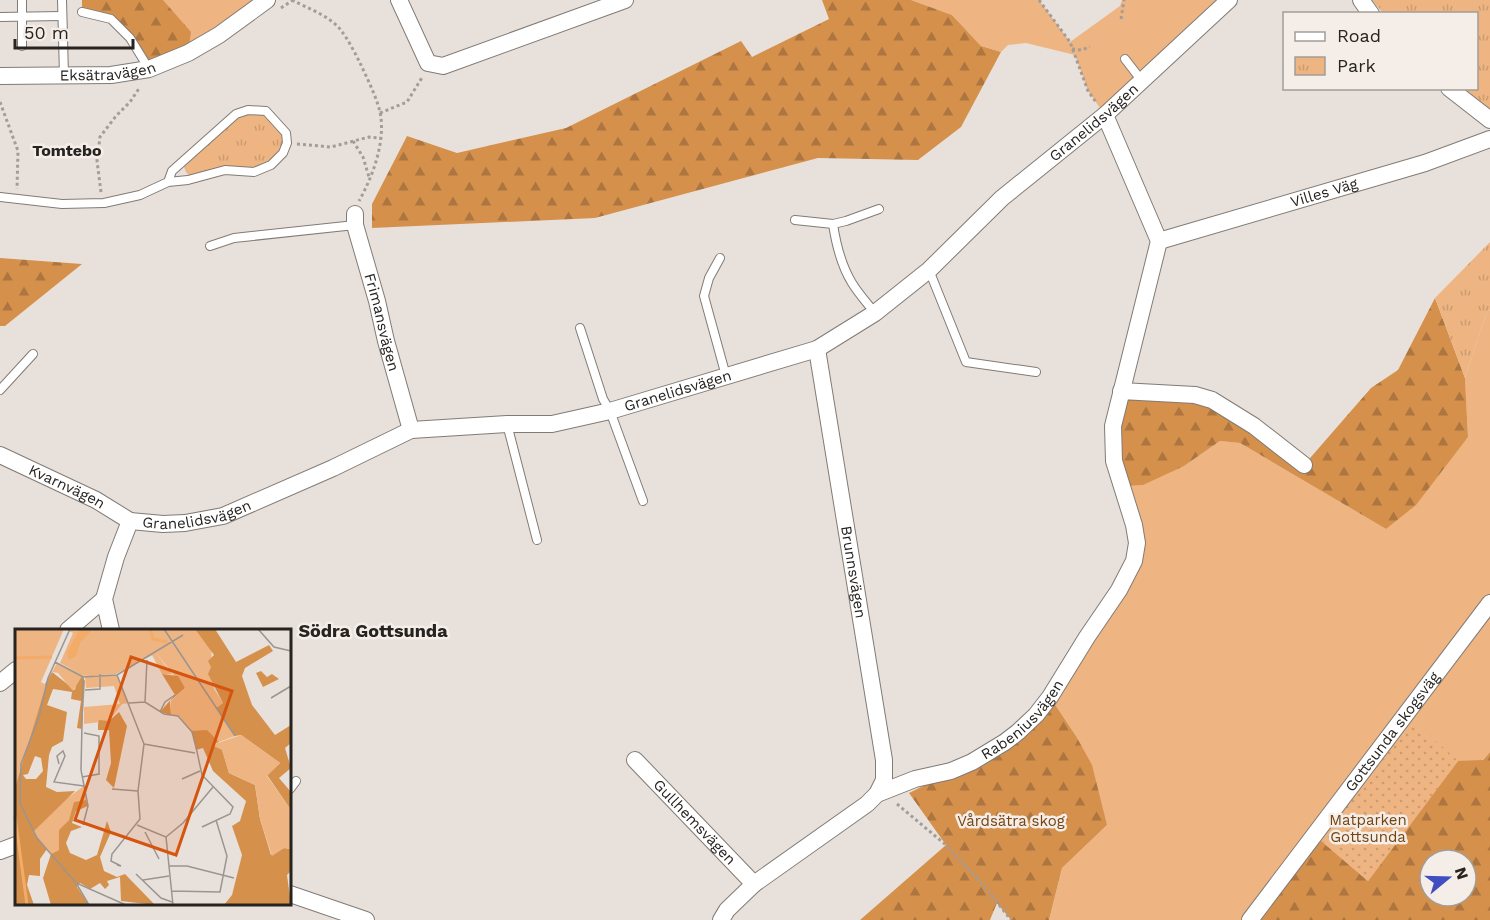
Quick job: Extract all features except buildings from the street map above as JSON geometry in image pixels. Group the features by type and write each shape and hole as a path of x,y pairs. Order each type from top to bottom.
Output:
{"street":[{"name":"Eksätravägen","path":"0,76 111,75 149,69 188,53 219,35 267,0"},
{"path":"399,0 428,63 443,66 626,0"},
{"name":"Granelidsvägen","path":"111,629 104,600 116,557 130,520 185,524 223,516 333,468 411,430 507,424 552,424 610,411 817,349 875,313 928,270 1002,198 1105,115 1229,0"},
{"path":"1452,90 1490,120"},
{"path":"1105,115 1159,241"},
{"name":"Villes Väg","path":"1159,241 1425,163 1490,139"},
{"name":"Frimansvägen","path":"355,220 411,430"},
{"name":"Rabeniusvägen","path":"721,920 754,884 867,804 877,794 915,779 951,771 972,762 1018,732 1036,715 1050,697 1119,590 1134,561 1137,543 1134,525 1114,461 1113,426 1159,241"},
{"name":"Brunnsvägen","path":"817,349 884,760 884,780 877,794"},
{"path":"1121,391 1196,395 1212,400 1254,426 1304,465"},
{"name":"Kvarnvägen","path":"0,455 96,500 130,520"},
{"path":"69,629 104,600"},
{"name":"Gottsunda skogsväg","path":"1250,920 1490,603"},
{"path":"0,683 15,671"},
{"name":"Gullhemsvägen","path":"635,760 754,884"},
{"path":"0,851 15,845"},
{"path":"291,894 366,920"}],"lane":[{"path":"22,0 22,46"},
{"path":"62,0 64,75"},
{"path":"82,12 111,19 130,38 149,69"},
{"path":"0,17 62,16"},
{"path":"1125,59 1142,81"},
{"path":"0,197 62,204 104,203 140,195 168,182 188,180 225,170 254,172 271,165 283,153 287,143 286,133 266,111 249,110 236,114 172,171 168,182"},
{"path":"795,220 833,224 879,209"},
{"path":"210,246 234,238 355,220"},
{"path":"833,224 842,261 852,282 875,313"},
{"path":"720,258 709,278 704,296 726,376"},
{"path":"928,270 966,362 1036,372"},
{"path":"580,328 603,399 610,411 644,501"},
{"path":"0,390 33,354"},
{"path":"507,424 537,540"}],"path":[{"path":"292,0 315,10 339,28 354,51 371,86 380,113 381,133 375,164 358,201 355,220"},
{"path":"1039,0 1070,42 1088,92 1105,115"},
{"path":"1121,19 1124,0"},
{"path":"1072,49 1090,48"},
{"path":"380,113 406,102 423,76 428,63"},
{"path":"104,203 98,161 100,137 130,102 149,69"},
{"path":"0,102 18,151 17,200"},
{"path":"287,143 331,147 369,137 380,138"},
{"path":"353,141 363,157 369,180"},
{"path":"877,794 891,799 946,844 1011,920"}],"green space":[{"path":"82,0 163,0 191,32 188,53 149,69 111,19 82,12"},
{"path":"163,0 267,0 188,53"},
{"path":"822,0 911,0 952,15 981,46 1001,52 961,127 918,160 818,158 595,218 372,228 372,204 407,136 457,153 566,128 741,41 752,57 829,19"},
{"path":"911,0 1039,0 1070,42 1120,6 1122,0 1229,0 1105,115 1088,91 1075,55 1026,43 1008,45 1001,52 981,46 952,15"},
{"path":"1372,0 1490,0 1490,111 1460,90 1478,90 1478,12 1382,12"},
{"path":"266,111 286,133 283,153 254,172 225,170 192,179 186,172 182,162 236,114"},
{"path":"1490,242 1490,310 1485,317 1465,378 1435,298"},
{"path":"0,258 82,264 5,326 0,326"},
{"path":"1435,298 1465,378 1468,437 1416,505 1386,529 1240,443 1220,441 1184,466 1143,485 1121,486 1121,391 1195,395 1304,465 1371,388 1398,370"},
{"path":"1490,310 1490,752 1368,881 1250,920 1049,920 1062,868 1107,825 1076,736 1050,697 1134,562 1121,486 1184,466 1220,441 1240,443 1386,529 1468,437 1465,378 1485,317"},
{"name":"Vårdsätra skog","path":"1050,697 1092,765 1107,825 1062,868 1049,920 1011,920 997,903 990,920 860,920 946,845 909,793 972,762"},
{"name":"Matparken Gottsunda","path":"1412,719 1458,761 1368,881 1320,840"},
{"path":"1490,752 1490,920 1250,920 1314,835 1368,881 1458,761 1483,760"}],"district":[{"name":"Tomtebo","path":"67,150"},
{"name":"Södra Gottsunda","path":"373,631"}]}
